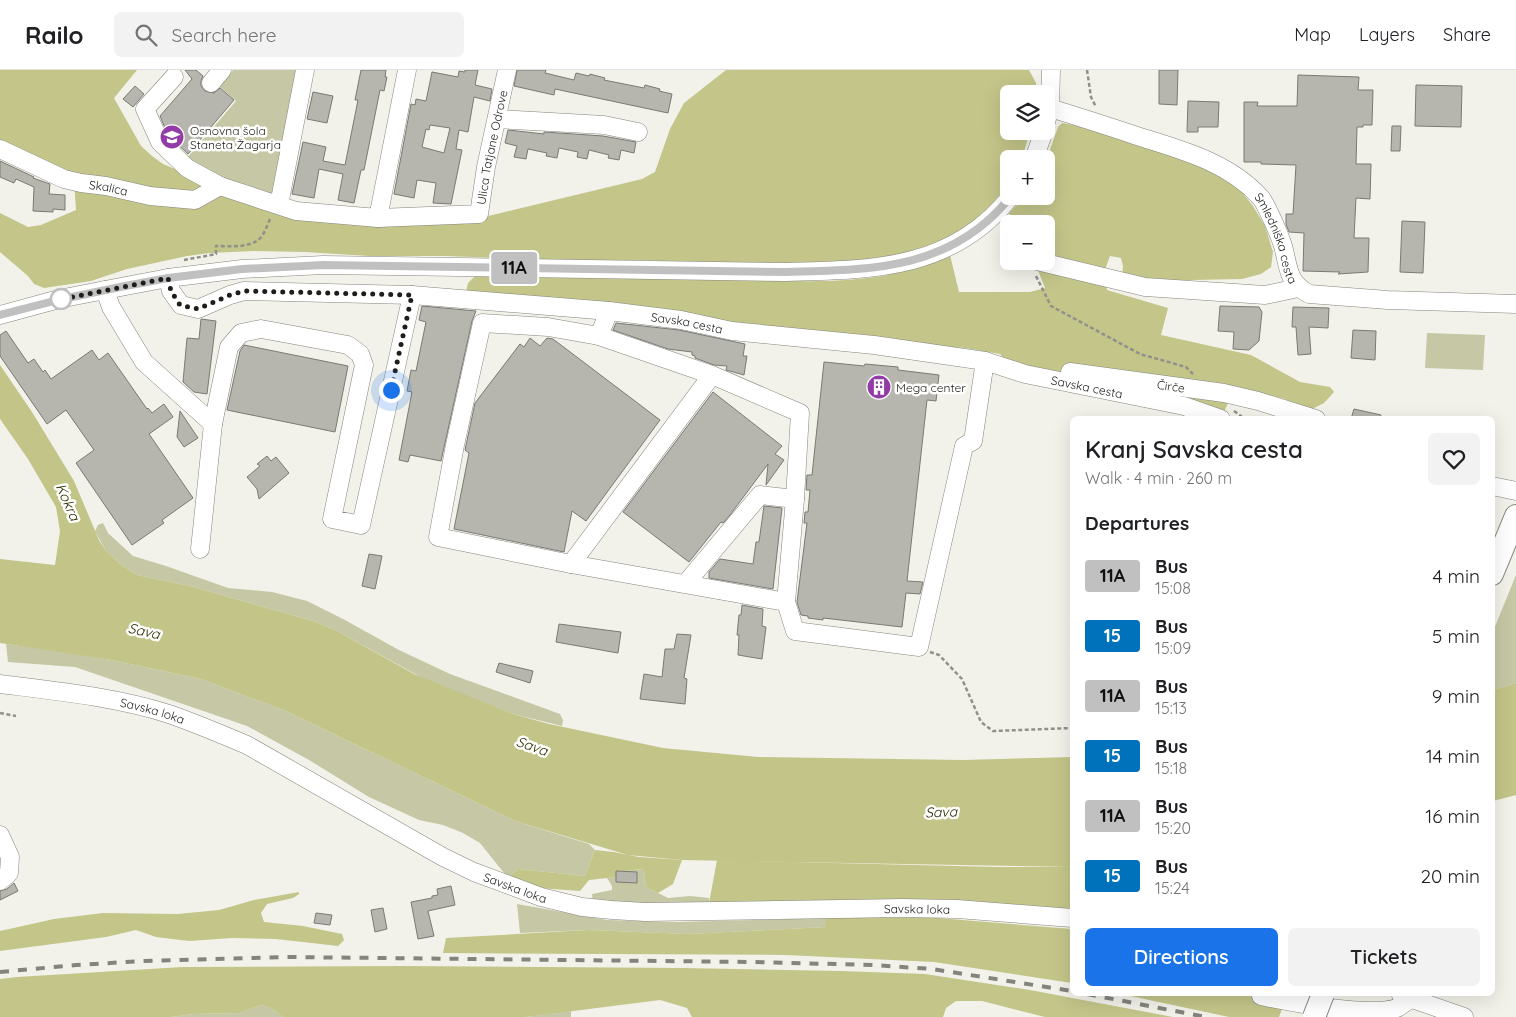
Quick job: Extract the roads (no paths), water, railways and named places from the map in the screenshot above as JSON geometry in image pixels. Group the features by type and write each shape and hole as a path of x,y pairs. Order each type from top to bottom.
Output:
{"main road":[{"path":"1495,567 1516,516"},
{"path":"1314,1017 1322,996"}],"street":[{"path":"279,205 305,70"},
{"path":"378,218 407,70"},
{"name":"Ulica Tatjane Odrove","path":"174,77 145,109 160,142 187,168 220,186 296,211 378,218 479,214 486,167 507,70"},
{"path":"1050,85 1051,70"},
{"name":"Smledniška cesta","path":"1055,116 1109,126 1188,152 1216,164 1238,177 1262,200 1282,244 1290,276 1298,288 1309,294 1388,300 1516,304"},
{"path":"497,119 604,125 638,132"},
{"name":"Skalica","path":"0,149 64,179 150,196 195,200 220,186"},
{"path":"0,315 58,300 168,278 242,269 323,265 786,272 852,270 894,265 941,250 962,240 981,227 1002,205"},
{"path":"1055,270 1145,287 1265,295 1298,288"},
{"name":"Savska cesta","path":"168,278 171,291 180,305 198,309 244,291 412,295 609,311 681,320 732,331 874,345 985,362 1025,374 1227,414"},
{"path":"105,290 111,307 144,362 213,424"},
{"path":"200,550 213,424 229,347 241,333 261,329 348,345 360,354 364,365 332,519 361,525 412,295"},
{"path":"600,336 609,311"},
{"path":"786,602 703,589 686,583 571,564 438,537 455,445 482,323 548,327 600,336 712,376 800,413 786,602 795,631 919,647 964,446 973,441 985,362"},
{"name":"Čirče","path":"1025,374 1055,370 1224,393 1306,416"},
{"path":"571,564 712,376"},
{"path":"1495,487 1516,491"},
{"path":"686,583 760,495 795,499"},
{"name":"Savska loka","path":"0,684 90,696 138,706 168,714 213,730 247,745 444,857 474,872 541,897 574,905 645,912 902,908 957,909 1070,918"},
{"path":"0,835 10,856 9,872 0,881"},
{"path":"1261,996 1350,1012 1379,1012 1396,1008 1404,997 1464,1017"}],"water":[{"path":"0,365 32,412 74,481 99,540 106,551 120,564 137,575 190,586 316,622 337,631 414,674 513,714 549,724 663,748 758,757 963,760 1070,757 1070,867 682,860 628,855 515,821 286,711 201,679 111,660 0,643 0,559 55,565 60,531 56,507 28,459 0,419"},
{"path":"1516,683 1516,795 1495,800 1495,689"}],"railway":[{"path":"0,972 144,961 288,957 753,962 873,965 932,969 1070,991"},
{"path":"1097,996 1206,1017"}],"place":[{"name":"Osnovna šola Staneta Žagarja","path":"172,137"},
{"name":"Mega center","path":"879,387"}],"water label":[{"name":"Kokra","path":"68,502"},
{"name":"Sava","path":"144,631"},
{"name":"Sava","path":"532,746"},
{"name":"Sava","path":"941,812"}]}
